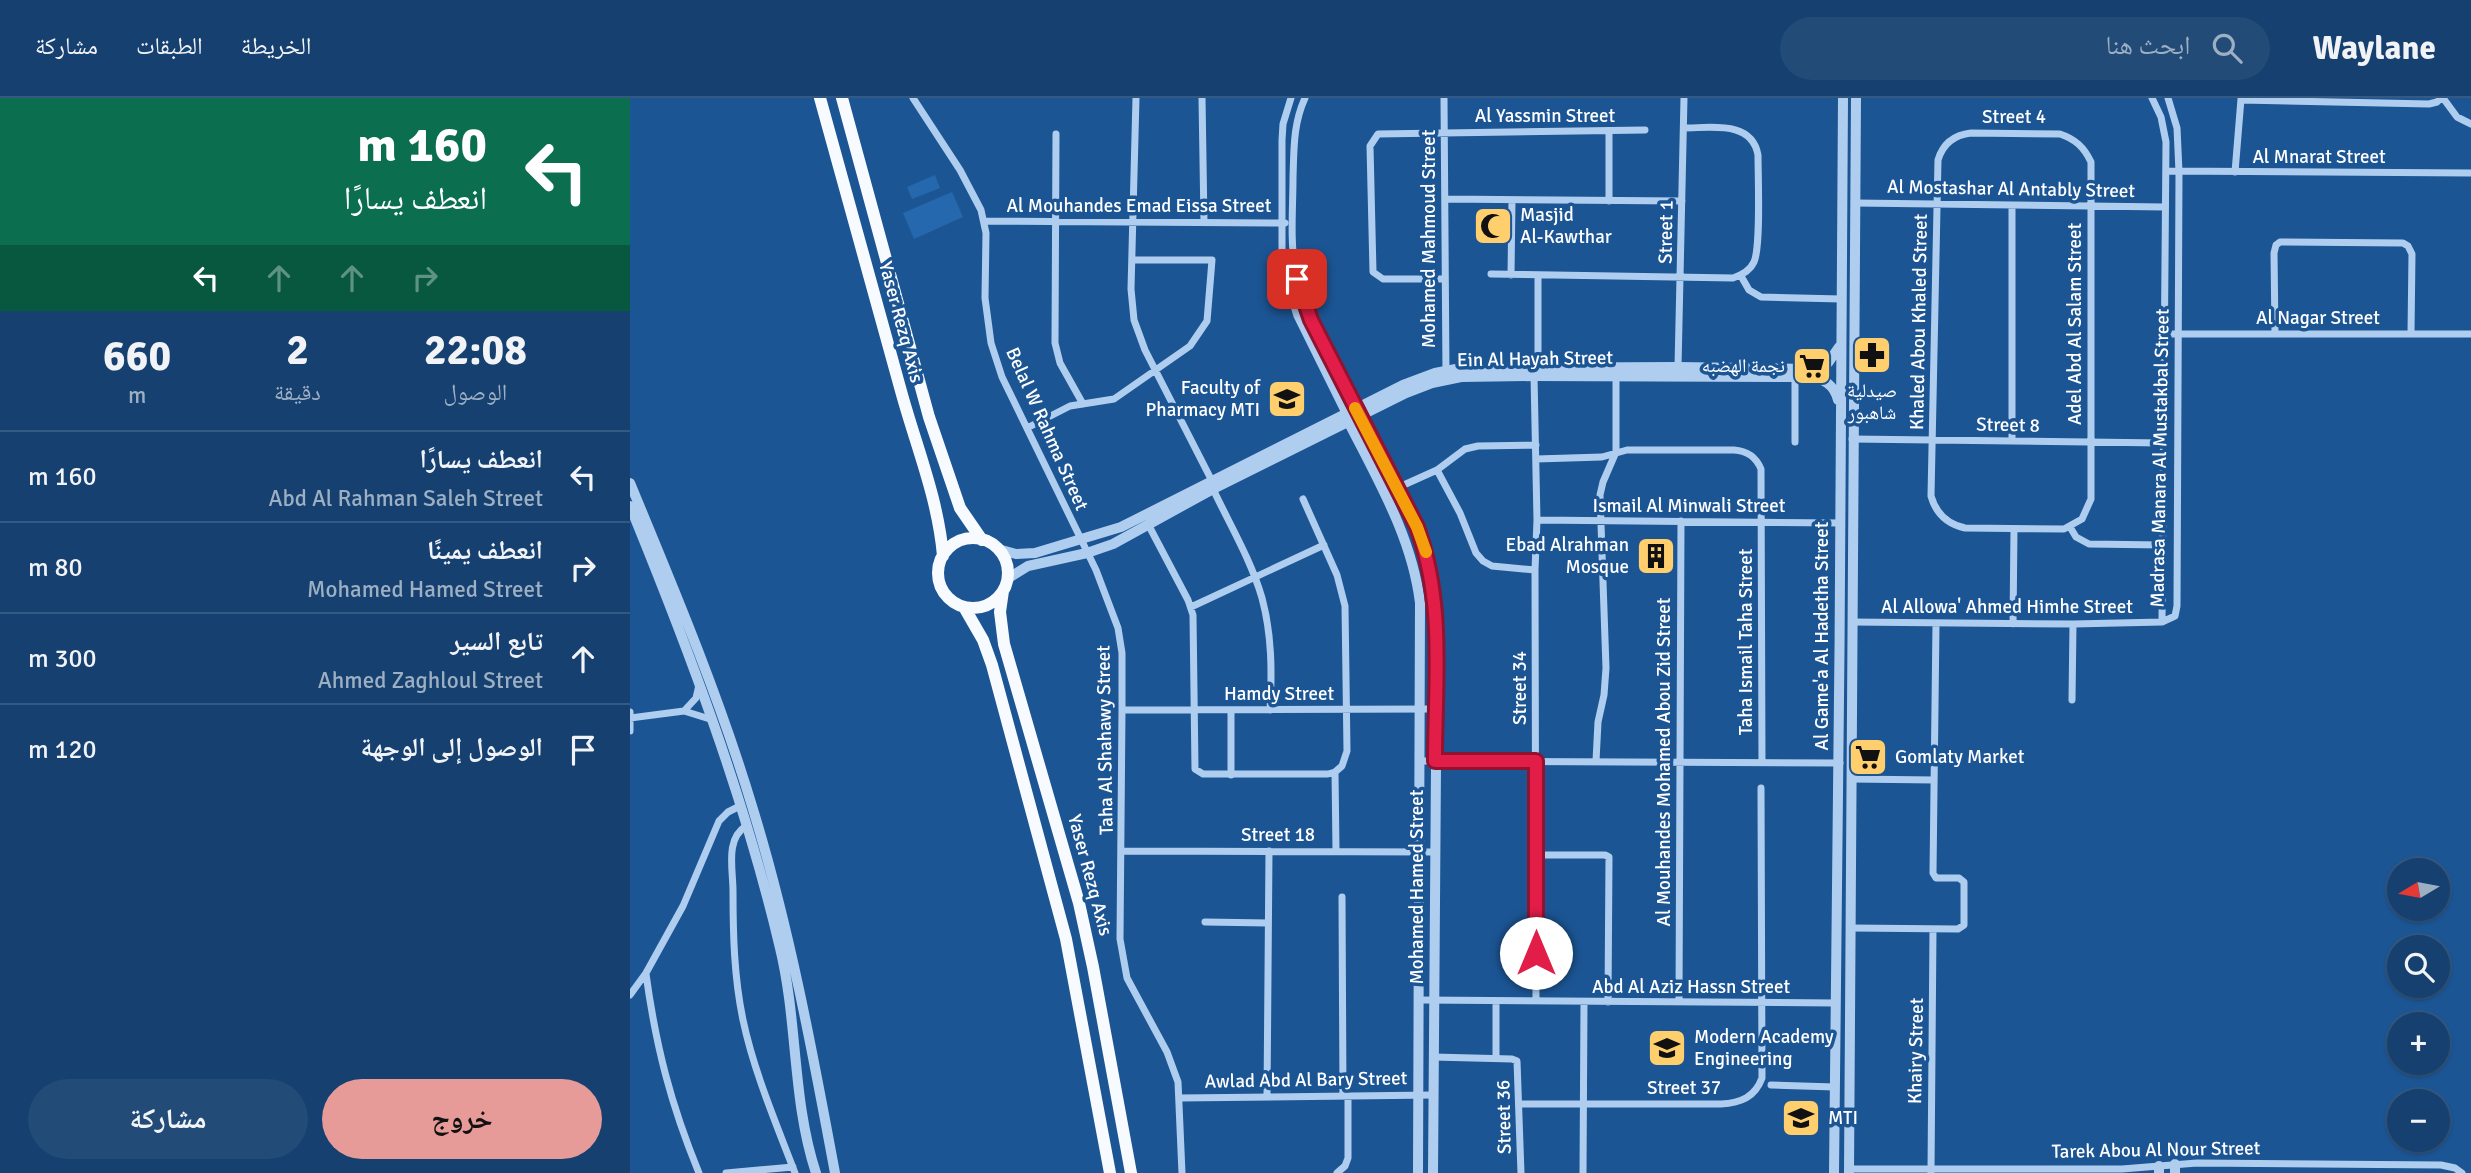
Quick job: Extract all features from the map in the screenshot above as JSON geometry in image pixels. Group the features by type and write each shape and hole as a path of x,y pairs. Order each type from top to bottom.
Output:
{"main road":[{"name":"Yaser Rezq Axis","path":"820,98 902,396 931,489 939,520 943,556"},
{"name":"Yaser Rezq Axis","path":"842,98 929,417 960,508 982,540"},
{"path":"963,540 982,540 998,549 1005,560 1005,585 994,601 983,607 964,607 948,597 941,586 939,568 943,556 951,546 963,540"},
{"name":"Yaser Rezq Axis","path":"1005,585 1000,622 1004,644 1079,903 1096,977 1131,1173"},
{"name":"Yaser Rezq Axis","path":"964,607 983,640 992,665 1056,897 1073,971 1110,1173"}],"street":[{"name":"Belal W Rahma Street","path":"913,98 960,170 985,221 985,298 991,343 1002,377 1087,553"},
{"path":"1136,98 1131,289 1134,320 1145,350 1213,485 1255,578 1270,641 1270,710"},
{"path":"1202,98 1204,222"},
{"path":"1291,98 1282,132 1284,269 1297,316 1347,418"},
{"path":"1305,98 1295,128 1292,223 1295,268 1307,312 1358,413"},
{"name":"Mohamed Mahmoud Street","path":"1444,98 1446,375"},
{"name":"Street 1","path":"1678,367 1684,98"},
{"name":"Al Game'a Al Hadetha Street","path":"1834,1173 1840,763 1843,98"},
{"name":"Al Game'a Al Hadetha Street","path":"1849,1171 1856,98"},
{"name":"Madrasa Manara Al Mustakbal Street","path":"2152,98 2164,129 2166,172 2162,622 2171,620 2177,606 2179,172 2177,128 2168,98"},
{"path":"2235,172 2241,99 2384,100 2429,104 2442,98 2456,117 2471,124"},
{"path":"1491,274 1681,278 1733,278 1741,275 1753,264 1756,256 1757,149 1750,137 1739,130 1684,128"},
{"name":"Al Yassmin Street","path":"1445,279 1384,279 1373,272 1370,146 1374,137 1383,132 1645,130"},
{"path":"1609,131 1609,201"},
{"name":"Street 4","path":"1937,204 1938,160 1944,146 1956,136 1971,133 2051,133 2068,136 2087,154 2091,162 2091,206"},
{"path":"1056,134 1055,350 1063,370 1083,404"},
{"name":"Al Mnarat Street","path":"2166,172 2471,173"},
{"path":"1445,199 1682,201"},
{"path":"1511,275 1512,200"},
{"name":"Al Mostashar Al Antably Street","path":"1856,203 2165,207"},
{"name":"Khaled Abou Khaled Street","path":"1937,204 1931,496 1943,518 1965,528 2058,530 2070,527"},
{"path":"2012,205 2012,441"},
{"name":"Adel Abd Al Salam Street","path":"2070,527 2082,519 2090,506 2091,206"},
{"name":"Al Mouhandes Emad Eissa Street","path":"985,221 1292,223"},
{"path":"2275,334 2274,253 2280,242 2403,243 2408,246 2412,254 2411,333"},
{"path":"1842,244 1855,245"},
{"path":"1027,428 1064,408 1114,399 1190,346 1202,331 1207,320 1213,263 1209,259 1132,260"},
{"name":"Street 34","path":"1536,1001 1535,570 1538,275"},
{"path":"1741,275 1749,290 1761,297 1842,299"},
{"path":"1297,316 1307,312"},
{"name":"Al Nagar Street","path":"2164,334 2471,334"},
{"name":"Ein Al Hayah Street","path":"998,549 1029,554 1129,523 1213,485 1358,413 1413,380 1446,375 1678,367 1812,369 1824,366 1833,359 1841,344"},
{"name":"Ein Al Hayah Street","path":"1536,371 1813,378 1826,381 1835,390 1840,408"},
{"path":"1596,761 1598,722 1606,668 1601,488 1616,452 1616,374"},
{"path":"1795,377 1795,442"},
{"name":"Mohamed Hamed Street","path":"1358,413 1417,527 1432,581 1437,630 1433,1173"},
{"name":"Mohamed Hamed Street","path":"1347,418 1403,533 1412,560 1421,618 1418,1173"},
{"name":"Street 8","path":"1852,439 2163,443"},
{"path":"1397,488 1437,470 1460,451 1471,447 1536,445"},
{"name":"Taha Ismail Taha Street","path":"1616,452 1734,450 1748,453 1759,463 1762,522 1762,762"},
{"path":"1536,459 1602,457 1616,452"},
{"path":"1437,470 1460,513 1476,553 1483,561 1492,566 1535,570"},
{"path":"630,483 712,689 751,803 790,946 835,1173"},
{"name":"Ein Al Hayah Street","path":"1005,585 1028,566 1087,553 1113,544 1149,526 1213,485"},
{"path":"1149,526 1191,607 1195,624 1195,769 1203,774 1328,774 1335,772 1346,759 1348,709 1345,606 1337,575 1303,499"},
{"path":"630,506 713,719 746,826 785,973 804,1132 816,1173"},
{"name":"Ismail Al Minwali Street","path":"1537,520 1840,523"},
{"name":"Al Mouhandes Mohamed Abou Zid Street","path":"1679,1002 1681,521"},
{"path":"2070,527 2076,537 2089,544 2162,545"},
{"path":"2013,624 2014,529"},
{"path":"1191,607 1324,545"},
{"path":"1840,552 1852,552"},
{"name":"Taha Al Shahawy Street","path":"1087,553 1118,628 1122,653 1122,959 1135,996 1173,1066 1180,1098 1182,1173"},
{"name":"Al Allowa' Ahmed Himhe Street","path":"1852,622 2073,625 2162,622"},
{"path":"1851,928 1963,927 1964,884 1961,879 1936,878 1933,875 1936,623"},
{"path":"2072,700 2073,625"},
{"path":"684,711 696,698 699,681"},
{"name":"Hamdy Street","path":"1122,710 1435,709"},
{"path":"1231,710 1231,775"},
{"path":"630,718 684,711 713,719"},
{"path":"630,712 630,731"},
{"path":"1421,761 1840,763"},
{"path":"1335,772 1336,851"},
{"path":"1852,779 1934,780"},
{"path":"1762,788 1764,1003"},
{"path":"630,995 646,973 683,906 719,821 740,806"},
{"path":"726,1173 794,1170 753,1058 736,977 732,848 737,833 746,826"},
{"name":"Street 18","path":"1122,851 1434,852"},
{"path":"1267,1097 1269,851"},
{"path":"1536,855 1609,857 1608,1002"},
{"path":"1337,1173 1345,1166 1348,1158 1342,897"},
{"path":"1838,898 1851,898"},
{"path":"1205,922 1268,923"},
{"name":"Khairy Street","path":"1931,1170 1933,929"},
{"path":"646,973 664,1076 680,1127 699,1173"},
{"name":"Abd Al Aziz Hassn Street","path":"1419,1000 1836,1003"},
{"path":"1496,1001 1496,1058"},
{"path":"1583,1173 1584,1002"},
{"name":"Street 37","path":"1519,1104 1721,1104 1747,1098 1754,1093 1762,1078 1764,1003"},
{"name":"Street 36","path":"1433,1057 1517,1061 1521,1173"},
{"path":"1771,1085 1835,1087"},
{"path":"800,1089 810,1111 817,1112 821,1106"},
{"name":"Awlad Abd Al Bary Street","path":"1180,1098 1433,1095"},
{"path":"2261,1164 2261,1173"},
{"name":"Tarek Abou Al Nour Street","path":"1849,1171 2101,1171 2261,1164 2441,1165 2455,1168 2462,1173"}],"shaded area":[{"path":"935,175 940,188 912,199 907,187"},
{"path":"952,192 963,217 914,239 903,213"}],"slow traffic":[{"path":"1355,408 1417,527 1426,552"}],"place":[{"name":"Masjid Al-Kawthar","path":"1493,226"},
{"name":"صيدلية شاهبور","path":"1872,355"},
{"name":"نجمة الهضبه","path":"1812,366"},
{"name":"Faculty of Pharmacy MTI","path":"1287,399"},
{"name":"Ebad Alrahman Mosque","path":"1656,556"},
{"name":"Gomlaty Market","path":"1868,757"},
{"name":"Modern Academy Engineering","path":"1667,1048"},
{"name":"MTI","path":"1801,1118"}],"route":[{"path":"1297,279 1311,320 1417,527 1429,562 1437,630 1435,761 1536,761 1536,953"}]}
